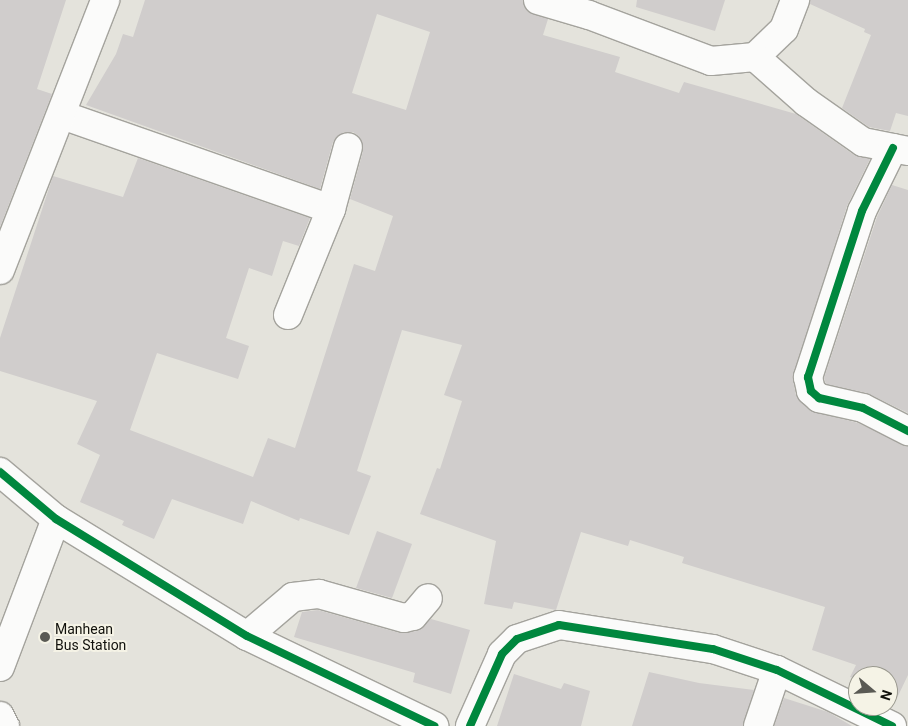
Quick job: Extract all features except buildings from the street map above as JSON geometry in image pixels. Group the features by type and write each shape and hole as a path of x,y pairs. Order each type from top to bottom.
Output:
{"street":[{"path":"0,270 62,115 105,0"},
{"path":"538,0 589,15 711,61 755,57 784,28 795,0"},
{"path":"755,57 806,102 862,142 901,150 862,211 808,377 811,391 819,398 863,408 908,431"},
{"path":"62,115 331,209"},
{"path":"288,315 331,209 348,147"},
{"path":"0,472 56,519 247,636 434,726"},
{"path":"0,667 56,519"},
{"path":"247,636 293,597 319,594 404,618 413,616 428,598"},
{"path":"470,726 502,654 517,639 559,625 713,649 777,670 892,726"},
{"path":"758,726 777,670"},
{"path":"0,716 5,726"}],"cycle path":[{"path":"893,148 862,211 808,377 811,391 819,398 863,408 908,431"},
{"path":"0,472 56,519 247,636 434,726"},
{"path":"470,726 502,654 517,639 559,625 713,649 777,670 892,726"}],"place":[{"name":"Manhean Bus Station","path":"45,637"}]}
